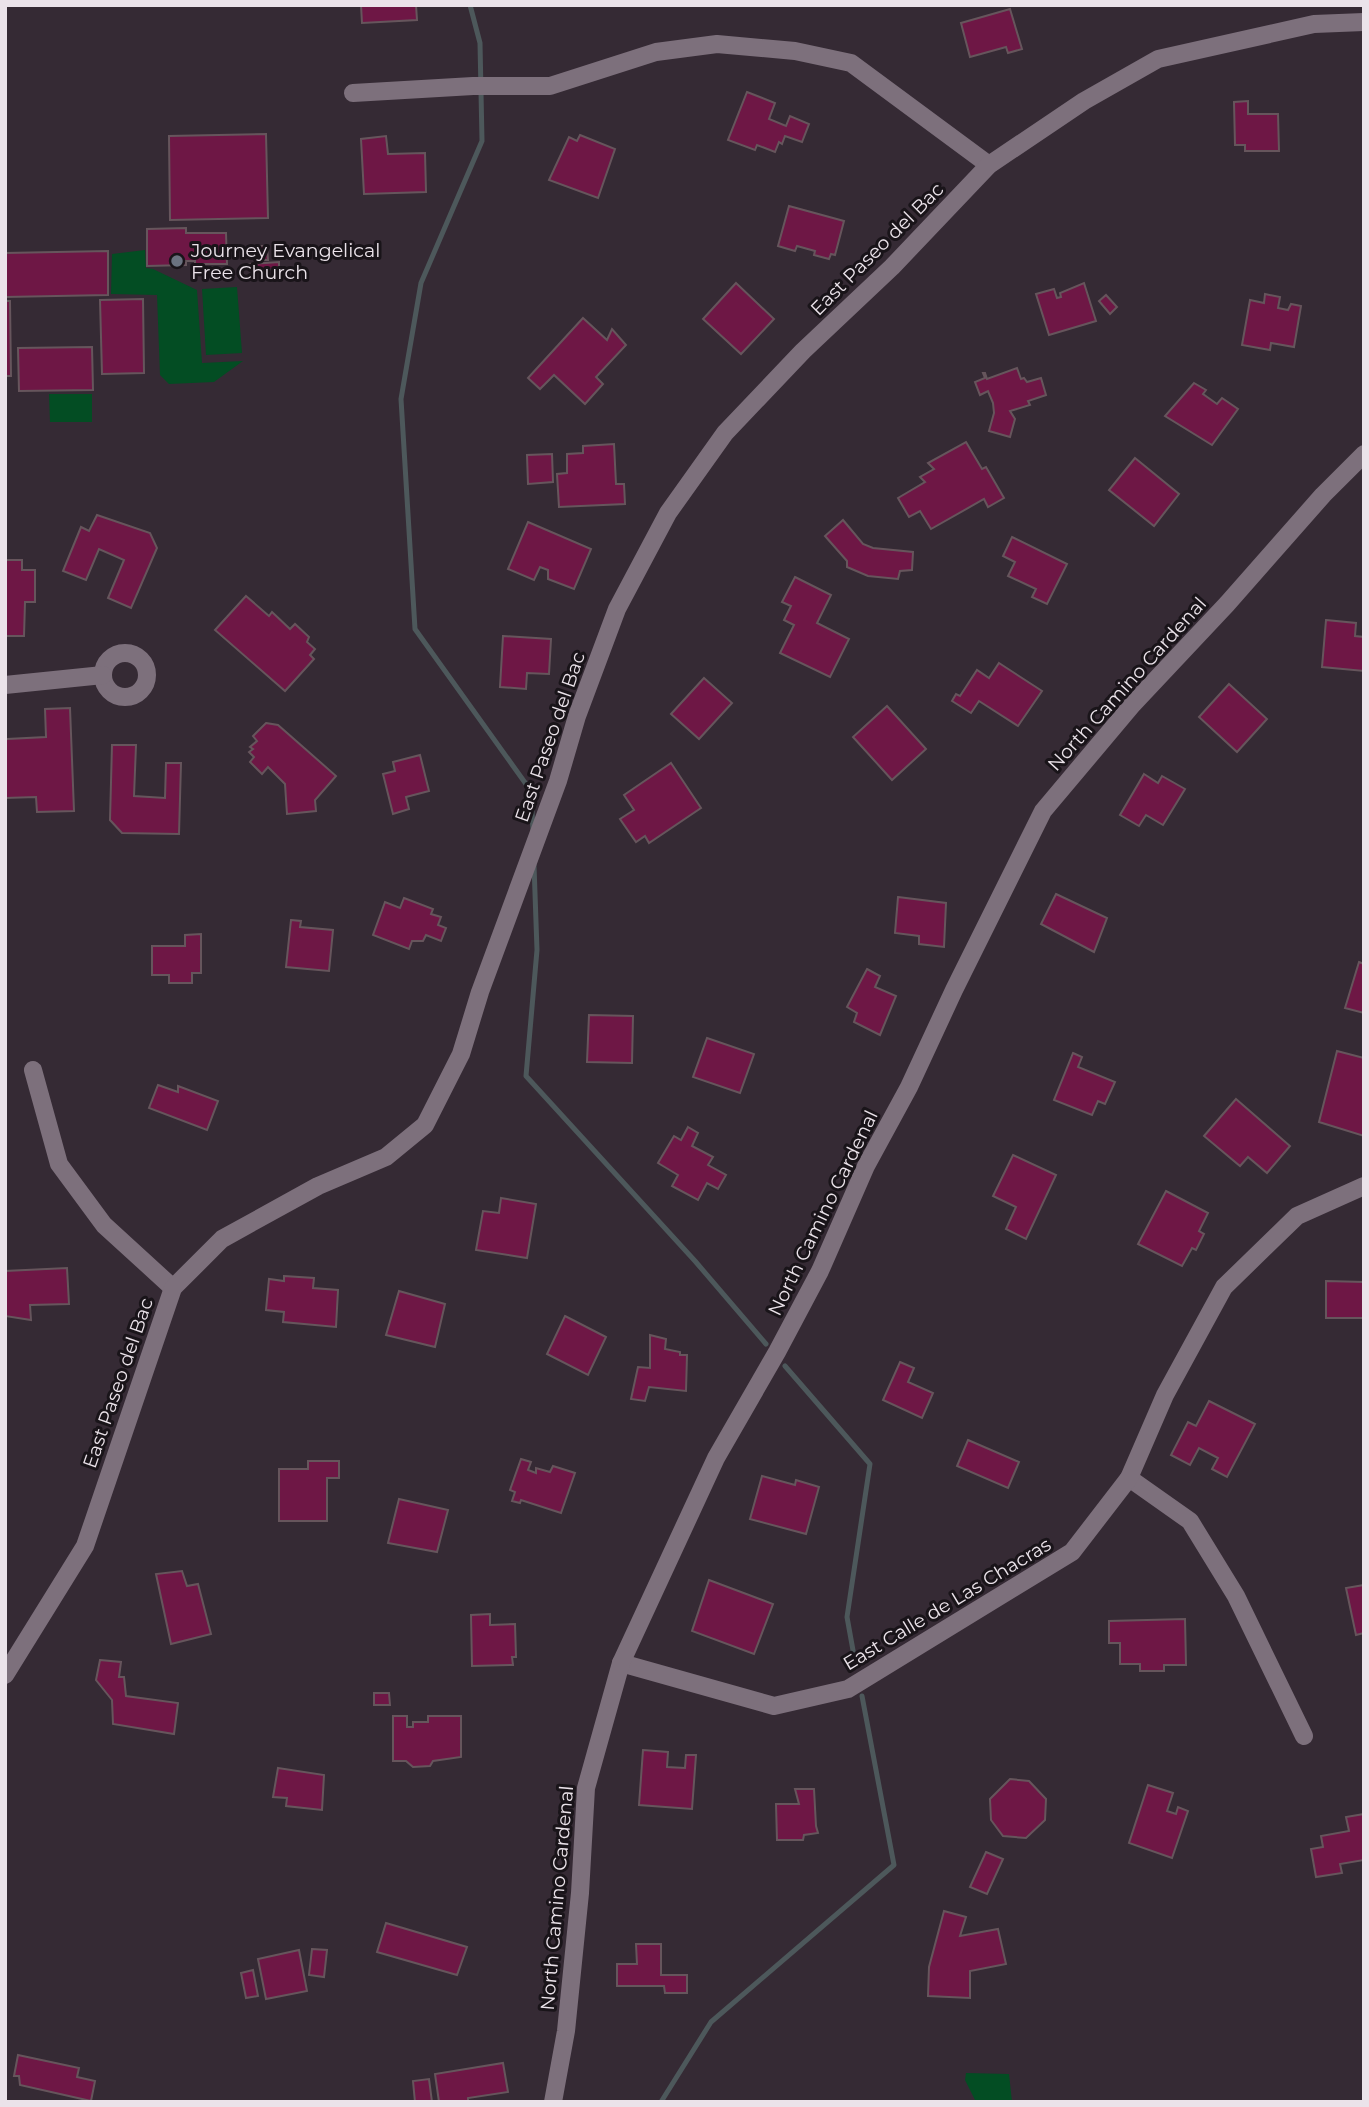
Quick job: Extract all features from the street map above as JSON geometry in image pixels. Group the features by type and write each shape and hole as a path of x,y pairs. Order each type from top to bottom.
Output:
{"street":[{"name":"East Paseo del Bac","path":"5,1675 85,1546 173,1288 222,1239 315,1188 386,1157 425,1125 461,1054 480,992 558,781 578,716 617,609 668,513 725,433 803,351 892,267 989,165 1084,101 1158,59 1314,24 1364,22"},
{"path":"353,93 473,86 550,86 656,52 718,44 795,51 851,63 989,165"},
{"name":"North Camino Cardenal","path":"553,2102 566,2031 580,1893 586,1788 621,1663 716,1458 820,1271 866,1166 909,1087 1043,811 1133,704 1227,604 1323,495 1364,454"},
{"path":"5,685 103,675"},
{"path":"33,1070 59,1164 104,1225 173,1288"},
{"name":"East Calle de Las Chacras","path":"621,1663 774,1706 848,1689 1072,1552 1129,1478 1165,1395 1224,1287 1297,1216 1364,1186"},
{"path":"1129,1478 1190,1521 1236,1597 1304,1736"}],"green space":[{"path":"145,250 146,268 197,290 202,363 243,361 214,382 169,384 160,375 157,295 111,294 112,254"},
{"path":"237,287 242,353 206,355 202,289"},
{"path":"49,394 92,394 92,422 50,422"},
{"path":"966,2073 1009,2074 1012,2102 976,2102 965,2080"}],"building":[{"path":"361,5 416,5 417,20 362,23"},
{"path":"1010,9 1022,49 1008,53 1006,47 970,57 961,23"},
{"path":"747,92 775,103 769,119 786,126 790,116 809,124 802,142 785,136 775,152 757,145 755,150 728,140"},
{"path":"1248,101 1248,114 1278,114 1279,151 1245,151 1245,145 1235,145 1234,102"},
{"path":"266,134 268,218 170,220 169,136"},
{"path":"580,135 615,149 598,198 549,180 569,137 577,141"},
{"path":"386,136 388,154 425,153 426,192 364,194 361,139"},
{"path":"789,206 844,221 835,255 831,254 829,259 814,255 815,251 797,246 795,251 778,246"},
{"path":"186,228 186,233 226,233 227,264 195,264 195,261 186,261 186,265 147,266 147,229"},
{"path":"256,246 267,246 268,260 256,260"},
{"path":"108,251 108,295 5,297 5,253"},
{"path":"279,262 279,269 251,270 249,264"},
{"path":"736,283 774,319 741,354 703,319"},
{"path":"1084,283 1096,321 1049,335 1036,294 1054,289 1057,298 1061,297 1060,293"},
{"path":"1265,294 1280,297 1278,308 1288,310 1291,304 1301,306 1294,347 1271,343 1270,350 1242,345 1250,300 1264,303"},
{"path":"1106,295 1117,307 1110,314 1099,301"},
{"path":"143,299 144,373 102,374 100,300"},
{"path":"5,301 10,301 11,376 5,376"},
{"path":"583,318 607,340 612,329 626,345 596,377 603,384 585,404 554,375 540,389 528,378"},
{"path":"92,347 93,390 19,391 18,348"},
{"path":"1017,368 1021,379 1024,378 1027,382 1041,378 1046,395 1028,401 1030,405 1010,411 1015,419 1010,437 989,431 994,413 993,403 988,391 980,395 975,382 985,378 983,373 987,379"},
{"path":"1194,383 1206,390 1203,394 1217,404 1222,398 1238,409 1212,445 1165,416"},
{"path":"966,442 982,469 986,467 1004,498 988,507 984,499 931,529 920,511 909,517 898,498 925,482 920,477 934,469 928,463"},
{"path":"614,444 616,484 624,484 625,504 559,507 557,474 567,473 567,454 583,453 583,446"},
{"path":"552,454 553,482 528,484 527,455"},
{"path":"1135,458 1179,494 1154,526 1109,490"},
{"path":"97,515 150,533 157,548 131,608 108,598 124,560 99,549 86,580 63,571 81,527 89,531"},
{"path":"843,520 863,544 873,548 913,552 912,570 900,571 898,579 868,576 847,567 847,561 825,536"},
{"path":"528,522 591,549 574,589 548,579 548,570 540,567 534,580 508,569"},
{"path":"1012,537 1067,564 1047,604 1032,597 1036,589 1008,576 1015,562 1003,556"},
{"path":"5,560 22,560 22,570 35,570 35,602 25,602 24,636 5,636"},
{"path":"795,577 831,595 817,623 849,639 830,677 780,653 794,625 784,620 791,606 782,602"},
{"path":"246,596 269,616 272,612 290,629 295,624 309,637 307,642 315,649 310,655 314,659 285,691 215,630"},
{"path":"1326,620 1356,623 1355,636 1364,637 1364,671 1322,667"},
{"path":"503,636 551,639 549,674 527,673 526,689 500,687"},
{"path":"999,663 1042,691 1018,726 979,701 971,713 952,701 956,694 960,696 977,670 989,678"},
{"path":"704,678 732,703 699,739 671,714"},
{"path":"1229,684 1267,719 1237,752 1199,717"},
{"path":"887,706 926,749 892,780 853,737"},
{"path":"70,708 74,811 37,812 36,797 5,798 5,741 46,737 45,709"},
{"path":"266,723 278,725 336,776 315,800 316,811 287,814 285,784 268,767 262,774 250,762 254,757 249,752 253,749 250,747 257,741 253,736"},
{"path":"112,745 136,745 134,796 165,798 166,763 181,763 179,834 122,833 110,820"},
{"path":"420,755 429,791 406,797 409,809 393,814 383,774 395,771 393,762"},
{"path":"671,763 701,808 649,843 645,836 636,842 620,819 634,810 624,795"},
{"path":"1144,774 1158,783 1162,776 1185,789 1163,825 1146,815 1139,826 1120,815"},
{"path":"1056,894 1107,918 1094,952 1041,924"},
{"path":"898,897 946,903 944,947 919,944 919,936 895,933"},
{"path":"404,898 433,909 431,914 441,917 438,925 446,928 441,941 426,935 423,941 412,941 409,949 373,935 385,902 400,908"},
{"path":"291,920 301,921 300,927 333,930 329,971 286,967"},
{"path":"201,934 201,973 192,973 192,983 169,983 169,975 152,975 152,946 185,946 185,935"},
{"path":"1359,962 1364,964 1364,1013 1345,1008"},
{"path":"867,969 880,976 875,987 896,996 880,1035 854,1022 857,1013 847,1007"},
{"path":"589,1015 633,1016 632,1063 587,1062"},
{"path":"707,1038 754,1054 740,1093 693,1077"},
{"path":"1337,1051 1364,1058 1364,1136 1319,1122"},
{"path":"1073,1053 1082,1057 1078,1067 1115,1082 1105,1104 1098,1101 1092,1115 1054,1100"},
{"path":"158,1085 178,1092 178,1086 218,1101 207,1130 149,1108"},
{"path":"1236,1099 1290,1146 1267,1173 1248,1157 1240,1166 1204,1136"},
{"path":"688,1127 698,1133 692,1146 713,1157 708,1165 726,1175 718,1189 707,1183 698,1200 672,1186 678,1175 658,1163 674,1136 681,1140"},
{"path":"1013,1155 1056,1175 1026,1239 1006,1229 1016,1207 993,1196"},
{"path":"1166,1191 1208,1213 1199,1231 1204,1234 1196,1250 1192,1248 1182,1266 1138,1244"},
{"path":"501,1198 536,1204 527,1258 476,1250 483,1211 499,1213"},
{"path":"67,1268 69,1304 30,1305 31,1320 5,1316 5,1271"},
{"path":"284,1276 314,1278 313,1288 338,1290 336,1327 283,1322 284,1312 266,1310 269,1279 284,1281"},
{"path":"1326,1281 1364,1282 1364,1318 1326,1318"},
{"path":"399,1291 445,1304 435,1347 386,1335"},
{"path":"565,1316 606,1337 588,1375 547,1354"},
{"path":"650,1335 666,1339 665,1349 687,1355 686,1391 649,1387 645,1401 631,1399 638,1367 650,1368"},
{"path":"900,1362 914,1368 908,1382 933,1393 922,1418 883,1400"},
{"path":"1209,1401 1255,1424 1227,1477 1212,1469 1218,1458 1199,1448 1190,1465 1171,1455 1188,1422 1196,1426"},
{"path":"968,1440 1019,1462 1008,1488 957,1466"},
{"path":"521,1459 531,1462 528,1470 536,1473 536,1468 550,1472 553,1466 575,1473 561,1513 521,1500 520,1503 512,1501 515,1492 510,1490"},
{"path":"308,1461 339,1461 339,1478 327,1478 327,1521 279,1521 279,1469 308,1469"},
{"path":"762,1476 795,1485 796,1480 819,1487 806,1534 750,1519"},
{"path":"399,1499 448,1510 437,1552 388,1543"},
{"path":"182,1571 187,1586 198,1584 211,1634 171,1644 156,1574"},
{"path":"709,1580 773,1604 754,1654 692,1631"},
{"path":"1364,1585 1364,1633 1356,1635 1346,1588"},
{"path":"490,1614 490,1625 515,1624 516,1657 512,1657 513,1665 472,1666 471,1615"},
{"path":"1185,1619 1186,1665 1164,1665 1164,1671 1140,1671 1140,1664 1120,1664 1120,1643 1109,1643 1109,1621"},
{"path":"100,1660 121,1662 119,1677 124,1677 126,1696 178,1703 174,1734 113,1724 112,1700 96,1680"},
{"path":"374,1693 389,1693 390,1705 374,1705"},
{"path":"393,1716 407,1716 407,1727 413,1727 413,1722 428,1722 428,1716 461,1716 461,1757 433,1761 430,1766 413,1767 406,1761 393,1761"},
{"path":"643,1750 668,1752 667,1767 685,1768 686,1755 696,1755 692,1809 639,1805"},
{"path":"278,1768 324,1775 322,1810 286,1806 287,1798 273,1797"},
{"path":"1010,1779 1029,1781 1046,1799 1045,1820 1026,1838 1003,1836 991,1820 990,1799"},
{"path":"1148,1785 1173,1793 1167,1811 1176,1814 1178,1807 1188,1811 1172,1858 1129,1843"},
{"path":"795,1789 814,1789 818,1833 804,1835 803,1840 777,1840 776,1804 799,1804"},
{"path":"1364,1814 1364,1860 1340,1864 1342,1873 1316,1877 1311,1849 1323,1847 1321,1836 1349,1831 1346,1817"},
{"path":"986,1852 1003,1859 987,1894 970,1887"},
{"path":"944,1911 966,1917 960,1936 998,1929 1006,1964 970,1971 970,1998 928,1996 929,1967"},
{"path":"386,1923 467,1947 457,1975 377,1952"},
{"path":"636,1944 661,1944 661,1975 687,1975 687,1993 665,1993 664,1986 617,1986 617,1964 637,1964"},
{"path":"312,1949 327,1950 324,1977 309,1975"},
{"path":"299,1950 307,1991 266,1999 258,1959"},
{"path":"253,1970 258,1996 246,1998 241,1973"},
{"path":"18,2055 79,2068 77,2077 95,2081 91,2101 20,2085 19,2076 14,2076"},
{"path":"503,2063 508,2092 468,2098 468,2102 439,2102 435,2074"},
{"path":"429,2079 432,2102 415,2102 413,2081"}],"waterway":[{"path":"470,5 480,43 482,141 421,283 401,399 415,629 531,791 533,831"},
{"path":"534,865 537,950 526,1076 695,1261 766,1344"},
{"path":"785,1366 870,1464 847,1617 856,1667"},
{"path":"661,2102 711,2022 894,1865 862,1696"}],"place":[{"name":"Journey Evangelical Free Church","path":"177,261"}]}
